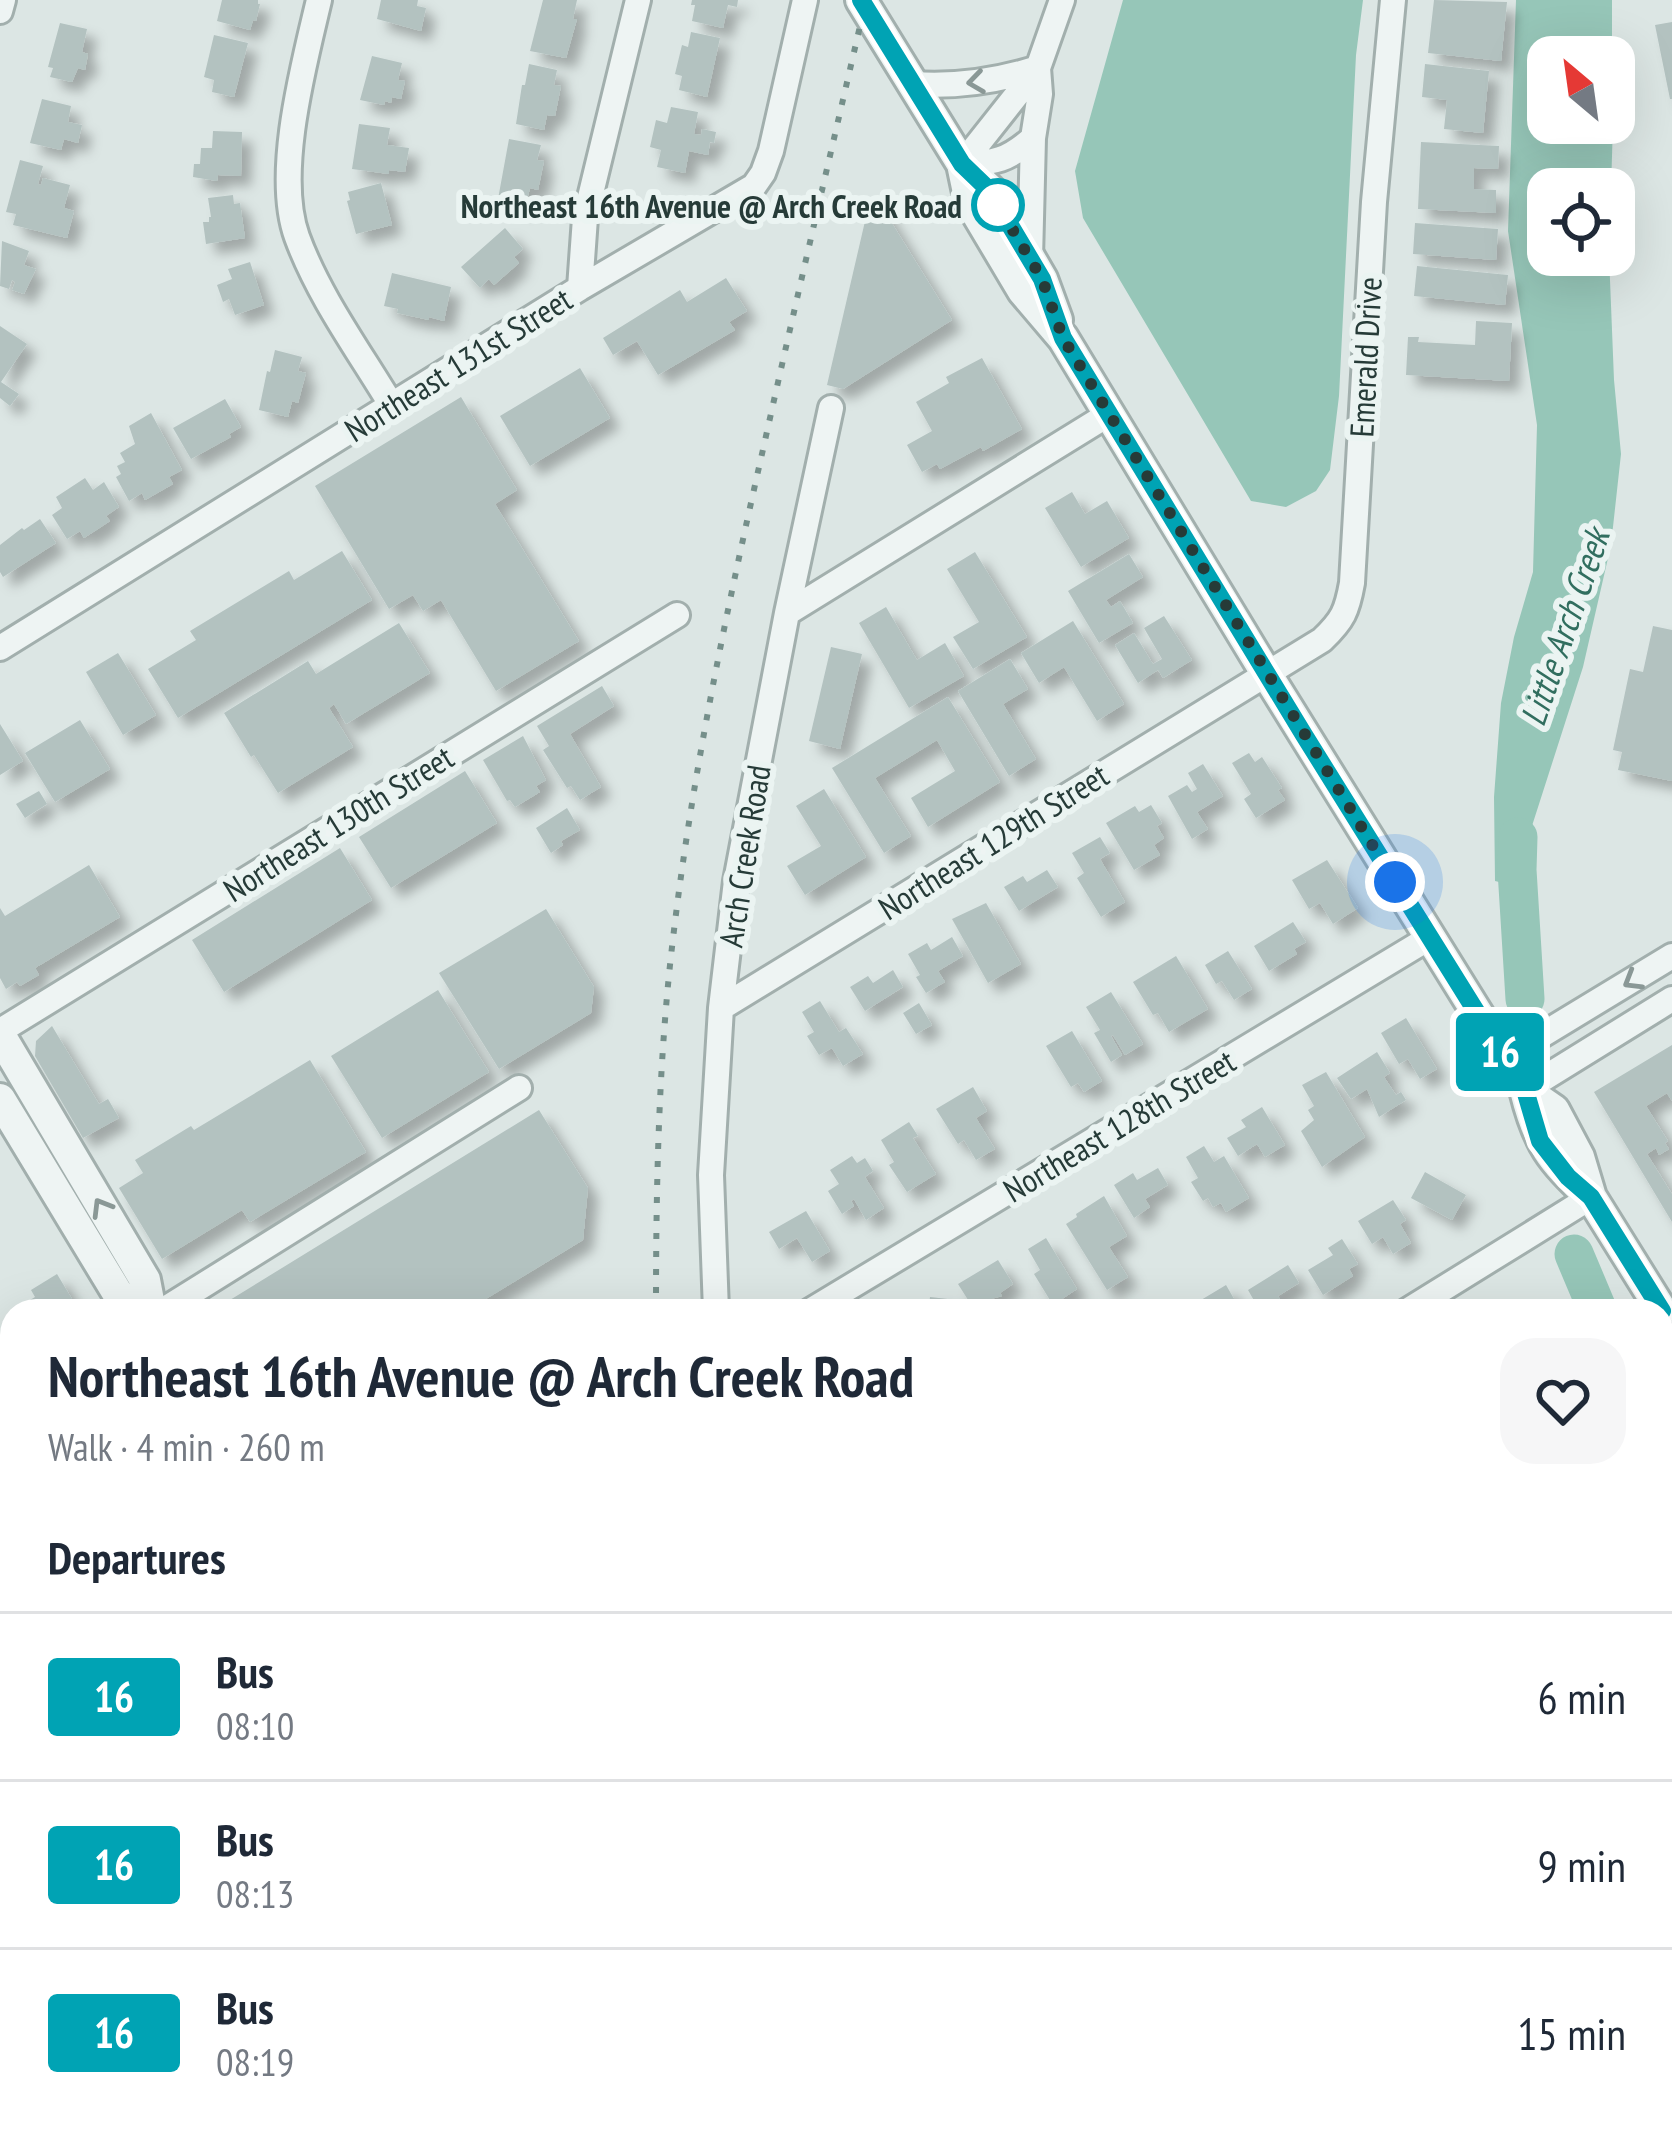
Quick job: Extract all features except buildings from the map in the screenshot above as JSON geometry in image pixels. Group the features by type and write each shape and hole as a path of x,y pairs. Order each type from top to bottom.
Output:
{"street":[{"path":"0,11 3,0"},
{"path":"319,0 296,94 289,192 296,233 322,292 392,406"},
{"path":"580,288 585,218 638,0"},
{"name":"Northeast 131st Street","path":"0,648 580,288 754,186 771,151 805,0"},
{"path":"861,0 962,164 989,190 1042,279 1063,338"},
{"path":"962,164 1038,68 1062,0"},
{"name":"Emerald Drive","path":"1266,673 1322,640 1348,609 1374,202 1393,0"},
{"path":"913,84 944,86 1038,68"},
{"path":"1030,259 1038,68"},
{"path":"962,164 1006,158 1033,138"},
{"path":"962,164 970,202 1023,291 1063,338 1504,1058 1525,1090 1554,1110 1579,1157 1591,1197 1655,1299"},
{"name":"Arch Creek Road","path":"716,1299 711,1175 721,1008 736,881 831,408"},
{"path":"788,613 1109,414"},
{"name":"Northeast 130th Street","path":"0,1033 677,615"},
{"name":"Northeast 129th Street","path":"721,1008 1266,673"},
{"name":"Northeast 128th Street","path":"830,1299 1429,938"},
{"path":"1504,1058 1672,956"},
{"path":"1525,1090 1672,1000"},
{"path":"0,1033 145,1280 146,1299"},
{"path":"181,1299 519,1088"},
{"path":"0,1099 118,1294 127,1299"},
{"path":"1426,1299 1591,1197"}],"water":[{"path":"1123,0 1363,0 1356,55 1339,396 1330,470 1316,491 1286,507 1251,501 1083,218 1075,171"},
{"path":"1516,0 1612,0 1612,36 1527,36 1527,144 1612,144 1612,168 1527,168 1527,276 1610,276 1621,454 1611,545 1583,667 1531,829 1524,888 1495,881 1494,797 1501,703 1533,572 1537,425 1508,231"}],"waterway":[{"name":"Little Arch Creek","path":"1518,837 1525,999"},
{"path":"1574,1254 1593,1299"}],"railway":[{"path":"656,1299 663,1051 687,834 736,574 866,0"}],"bus line":[{"name":"16","path":"861,0 962,164 989,190 1042,279 1063,338 1525,1090 1540,1141 1591,1197 1655,1299"}],"place":[{"name":"Northeast 16th Avenue @ Arch Creek Road","path":"998,205"}],"route":[{"path":"998,205 989,190 1042,279 1063,338 1395,882"}]}
